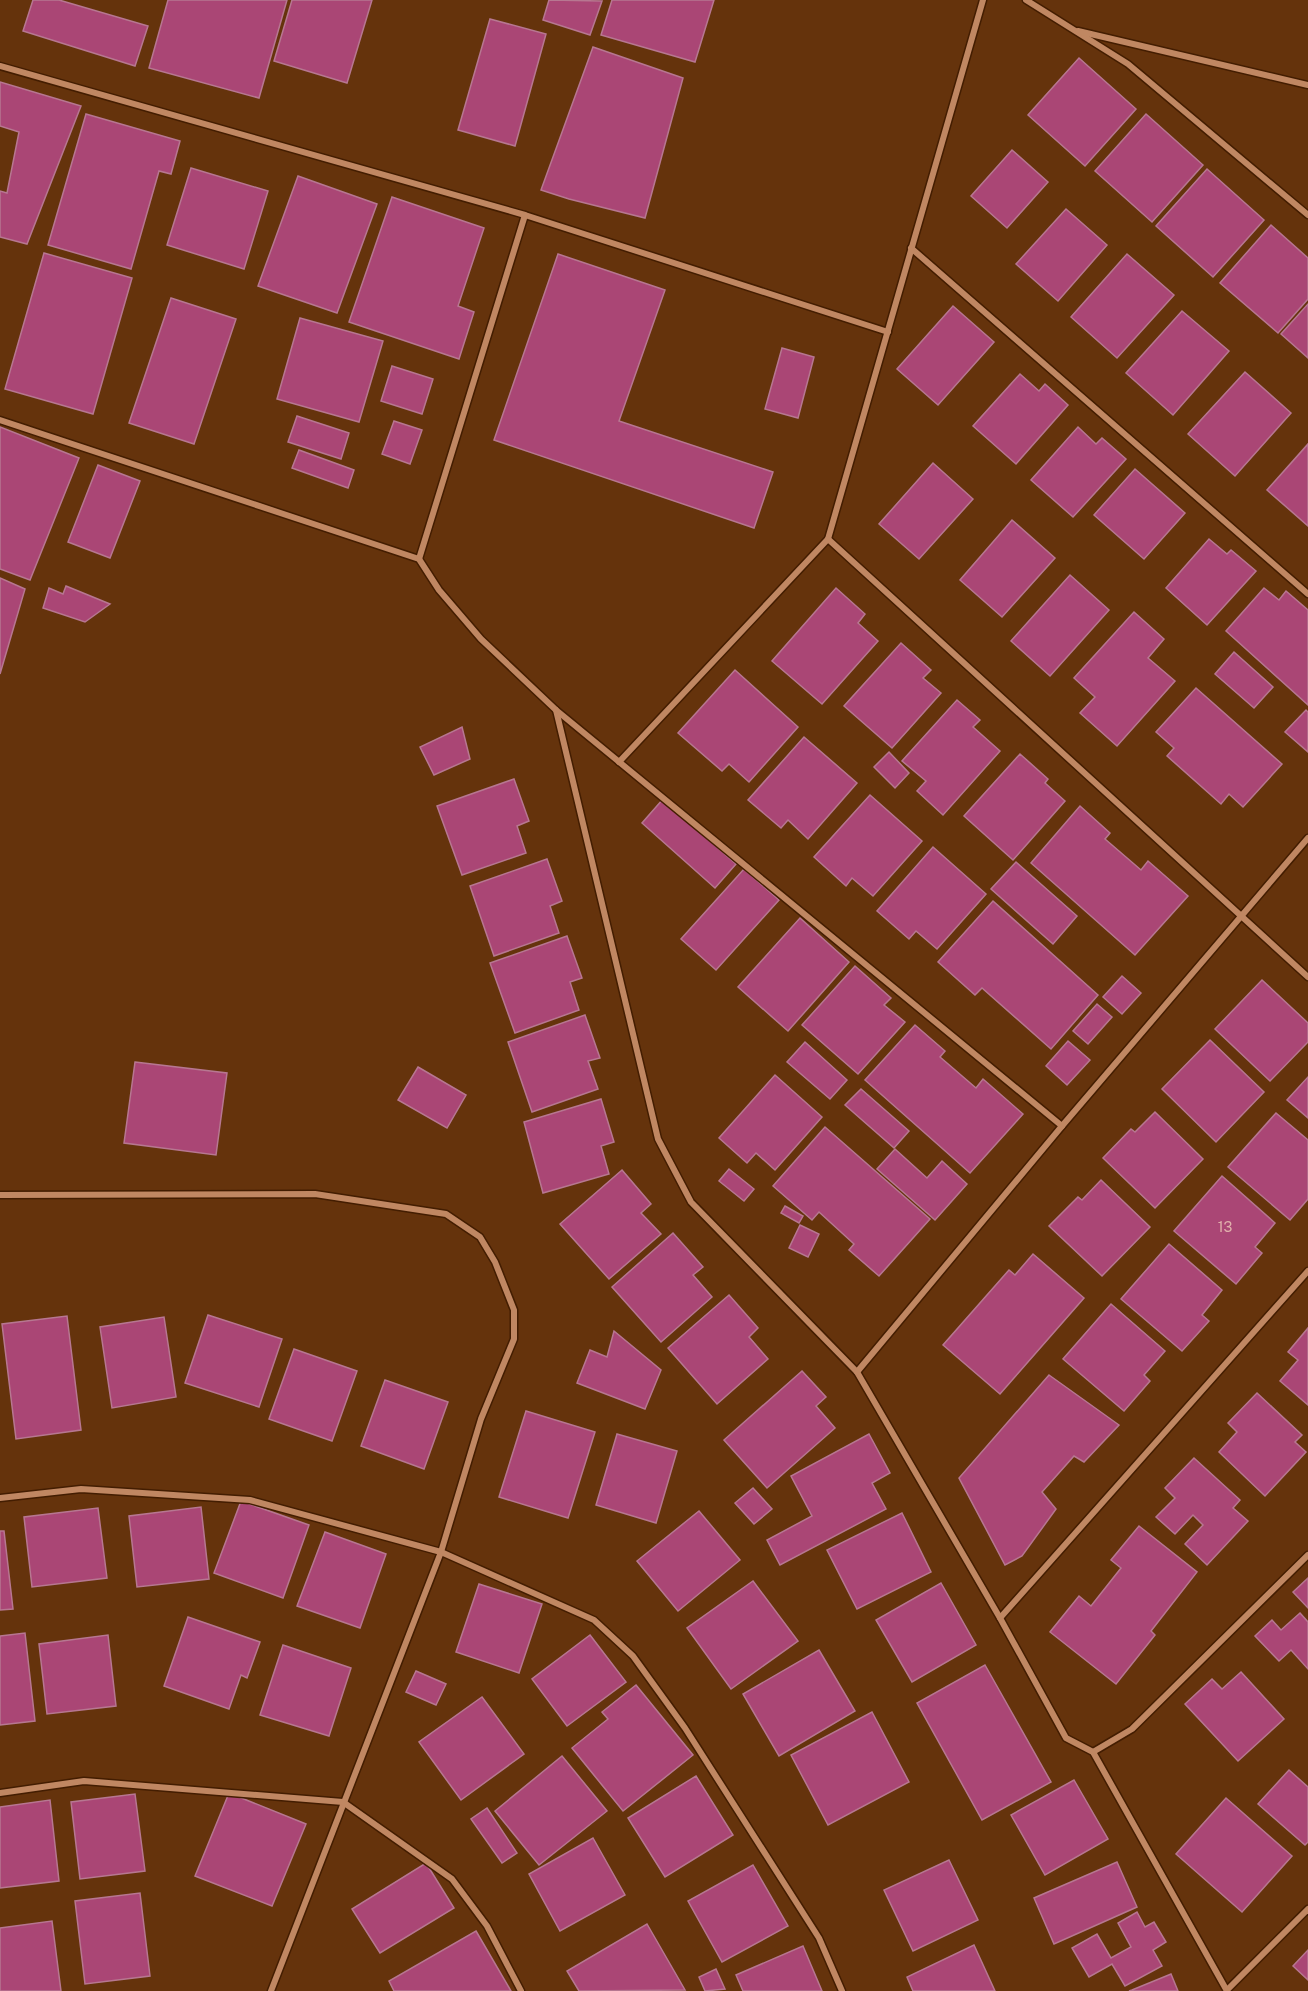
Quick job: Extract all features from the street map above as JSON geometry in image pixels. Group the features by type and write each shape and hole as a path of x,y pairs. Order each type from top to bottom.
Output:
{"street":[{"path":"619,762 828,539 983,0"},
{"path":"1026,0 1128,64 1308,214"},
{"path":"1073,30 1308,86"},
{"path":"0,66 525,215 888,332"},
{"path":"419,559 525,215"},
{"path":"911,248 1308,594"},
{"path":"0,420 419,559 439,590 481,639 556,710 1062,1126"},
{"path":"828,539 1308,977"},
{"path":"556,710 658,1139 691,1202 857,1372 1000,1618 1066,1738 1092,1752 1227,1990 1308,1909"},
{"path":"857,1372 1062,1126 1308,838"},
{"path":"0,1195 315,1194 446,1214 480,1237 495,1262 514,1310 514,1340 481,1419 441,1552 271,1991"},
{"path":"1000,1618 1308,1271"},
{"path":"0,1498 81,1489 250,1500 441,1552 594,1620 633,1656 685,1728 819,1938 842,1991"},
{"path":"1092,1752 1132,1729 1308,1555"},
{"path":"0,1793 84,1781 343,1802 452,1879 487,1926 521,1991"}],"building":[{"path":"33,0 59,0 148,26 135,66 23,31"},
{"path":"168,0 287,0 259,98 149,68"},
{"path":"292,0 372,0 347,83 274,61"},
{"path":"549,0 602,1 590,35 543,20"},
{"path":"612,0 714,0 695,62 601,35"},
{"path":"490,19 546,34 515,146 458,130"},
{"path":"593,47 683,78 645,218 541,190"},
{"path":"1079,58 1136,109 1085,166 1028,115"},
{"path":"0,82 81,106 27,244 0,237 0,191 7,193 19,132 0,126"},
{"path":"86,114 180,141 171,174 159,171 131,269 48,245"},
{"path":"1146,114 1203,165 1152,222 1095,171"},
{"path":"1012,150 1048,182 1007,228 971,196"},
{"path":"191,168 268,191 244,269 167,245"},
{"path":"1207,169 1264,220 1213,277 1156,226"},
{"path":"298,176 377,204 337,313 258,286"},
{"path":"392,197 484,228 458,306 474,312 459,359 349,322"},
{"path":"1066,209 1107,245 1058,301 1016,264"},
{"path":"1271,225 1308,258 1308,299 1278,333 1220,283"},
{"path":"44,253 132,278 93,414 5,389"},
{"path":"558,254 665,290 619,421 773,472 754,528 494,440"},
{"path":"1127,254 1174,295 1117,358 1071,317"},
{"path":"171,298 236,319 194,444 129,423"},
{"path":"1308,304 1308,358 1281,334"},
{"path":"953,306 994,342 938,405 897,369"},
{"path":"1182,311 1229,351 1173,415 1126,373"},
{"path":"300,318 383,341 359,422 277,399"},
{"path":"782,348 814,357 798,418 765,409"},
{"path":"392,366 433,379 422,414 381,401"},
{"path":"1245,372 1291,413 1235,476 1188,434"},
{"path":"1020,374 1039,391 1045,384 1068,405 1016,464 973,426"},
{"path":"297,416 349,433 341,459 288,442"},
{"path":"394,421 422,430 410,464 382,454"},
{"path":"0,427 79,458 30,580 0,569"},
{"path":"1078,427 1096,444 1102,438 1126,459 1073,517 1031,480"},
{"path":"1308,444 1308,526 1267,490"},
{"path":"299,450 354,470 348,488 292,468"},
{"path":"933,463 973,499 919,559 879,524"},
{"path":"98,465 140,481 110,558 68,542"},
{"path":"1135,469 1185,513 1144,559 1094,515"},
{"path":"1012,520 1055,558 1002,617 960,580"},
{"path":"1209,539 1227,554 1231,550 1256,571 1207,625 1166,588"},
{"path":"1070,575 1109,610 1050,676 1011,641"},
{"path":"0,578 25,589 0,674"},
{"path":"66,586 110,604 85,622 43,608 49,588 63,594"},
{"path":"836,588 865,614 858,623 878,641 822,704 772,661"},
{"path":"1264,588 1279,600 1286,591 1308,610 1308,705 1226,631"},
{"path":"1134,612 1164,639 1148,658 1175,681 1117,746 1080,713 1095,697 1074,678"},
{"path":"901,643 931,670 923,678 941,693 892,748 844,706"},
{"path":"1234,652 1273,687 1254,708 1215,674"},
{"path":"735,670 798,727 749,782 729,764 722,771 678,733"},
{"path":"1196,688 1282,764 1243,807 1229,794 1221,804 1167,756 1174,748 1156,732"},
{"path":"957,700 980,720 973,727 1000,751 943,815 917,791 926,781 902,761"},
{"path":"1306,710 1308,712 1308,752 1285,732"},
{"path":"462,727 470,759 434,775 420,747"},
{"path":"804,737 857,783 808,839 788,820 781,828 748,800"},
{"path":"889,752 909,773 895,788 874,767"},
{"path":"1020,754 1048,779 1045,783 1065,801 1013,860 964,816"},
{"path":"514,779 529,821 517,826 526,853 462,875 437,806"},
{"path":"870,795 922,841 873,896 852,878 846,886 814,857"},
{"path":"663,799 736,864 715,888 642,823"},
{"path":"1080,806 1110,833 1105,839 1141,870 1148,861 1188,896 1135,955 1031,863"},
{"path":"933,847 986,894 937,949 916,931 909,939 877,911"},
{"path":"547,859 562,901 550,906 559,933 494,956 470,886"},
{"path":"1016,862 1077,916 1053,944 991,889"},
{"path":"744,869 779,900 716,970 681,939"},
{"path":"993,901 1098,995 1051,1049 982,988 975,995 938,962"},
{"path":"800,918 849,962 788,1031 738,987"},
{"path":"567,936 582,978 570,982 579,1010 515,1033 490,963"},
{"path":"855,966 891,998 884,1005 905,1022 858,1074 802,1025"},
{"path":"1122,976 1141,993 1122,1014 1103,997"},
{"path":"1262,980 1308,1023 1308,1042 1270,1081 1215,1029"},
{"path":"1097,1004 1112,1017 1088,1044 1073,1031"},
{"path":"585,1015 600,1058 588,1061 598,1089 532,1112 508,1042"},
{"path":"915,1025 945,1051 940,1057 976,1088 983,1079 1023,1114 970,1173 865,1080"},
{"path":"1210,1040 1264,1092 1216,1142 1162,1089"},
{"path":"1068,1041 1090,1060 1067,1085 1046,1066"},
{"path":"805,1042 847,1080 830,1099 787,1062"},
{"path":"135,1062 227,1073 216,1155 124,1143"},
{"path":"418,1067 466,1095 447,1128 398,1100"},
{"path":"775,1075 822,1117 775,1170 756,1153 747,1163 719,1138"},
{"path":"1308,1077 1308,1118 1287,1100"},
{"path":"861,1089 909,1131 894,1148 845,1105"},
{"path":"601,1099 614,1142 601,1146 609,1174 543,1193 524,1122"},
{"path":"1155,1112 1203,1159 1155,1208 1103,1158 1131,1129 1135,1132"},
{"path":"1276,1113 1308,1140 1308,1199 1290,1220 1228,1167"},
{"path":"825,1127 930,1219 879,1276 849,1250 854,1244 819,1212 812,1220 773,1186"},
{"path":"895,1149 927,1178 942,1161 967,1184 935,1220 877,1169"},
{"path":"729,1169 754,1189 744,1201 719,1181"},
{"path":"622,1170 651,1204 641,1213 661,1234 609,1279 560,1224"},
{"path":"1222,1176 1275,1223 1255,1247 1262,1253 1236,1284 1174,1231"},
{"path":"1101,1180 1150,1227 1102,1276 1049,1226 1078,1197 1082,1200"},
{"path":"785,1206 803,1216 799,1223 781,1213"},
{"path":"800,1225 819,1234 808,1257 789,1248"},
{"path":"673,1233 703,1267 693,1275 712,1297 661,1342 612,1287"},
{"path":"1169,1244 1222,1290 1202,1315 1209,1321 1182,1351 1121,1299"},
{"path":"1033,1254 1084,1298 1000,1394 943,1345 1009,1270 1015,1275"},
{"path":"729,1295 758,1328 749,1337 768,1359 717,1404 668,1348"},
{"path":"1111,1304 1165,1351 1144,1375 1150,1381 1124,1411 1063,1359"},
{"path":"208,1315 282,1339 259,1407 185,1383"},
{"path":"67,1316 81,1430 16,1439 2,1324"},
{"path":"164,1317 176,1397 112,1408 100,1327"},
{"path":"1308,1328 1308,1405 1280,1381 1298,1360 1288,1352"},
{"path":"614,1331 661,1370 645,1409 577,1383 590,1350 607,1357"},
{"path":"294,1349 357,1371 332,1441 269,1419"},
{"path":"802,1371 826,1397 816,1406 835,1428 767,1488 724,1440"},
{"path":"1049,1375 1119,1425 1084,1462 1074,1456 1042,1492 1056,1509 1022,1556 1005,1565 959,1478"},
{"path":"385,1380 448,1402 424,1469 361,1446"},
{"path":"1257,1393 1302,1435 1295,1442 1306,1452 1265,1496 1219,1452 1237,1432 1228,1423"},
{"path":"526,1411 595,1432 568,1518 499,1497"},
{"path":"617,1434 677,1451 656,1523 596,1505"},
{"path":"869,1434 890,1473 872,1483 886,1509 780,1565 767,1540 812,1516 791,1476"},
{"path":"1194,1458 1240,1500 1233,1508 1248,1521 1207,1565 1185,1544 1203,1525 1193,1515 1175,1534 1156,1517 1175,1498 1165,1488"},
{"path":"753,1488 772,1509 754,1524 735,1503"},
{"path":"241,1501 309,1525 283,1598 214,1573"},
{"path":"201,1507 209,1579 137,1587 129,1516"},
{"path":"98,1508 107,1578 32,1587 24,1517"},
{"path":"699,1511 740,1560 678,1611 637,1561"},
{"path":"902,1513 931,1572 857,1609 827,1550"},
{"path":"1139,1526 1197,1572 1151,1631 1155,1635 1116,1684 1050,1632 1079,1596 1091,1606 1121,1568 1111,1560"},
{"path":"0,1531 4,1531 13,1609 0,1610"},
{"path":"325,1532 386,1554 360,1628 297,1606"},
{"path":"1308,1578 1308,1608 1293,1592"},
{"path":"753,1581 798,1641 731,1689 687,1628"},
{"path":"941,1583 976,1645 912,1682 876,1620"},
{"path":"479,1584 542,1604 519,1673 456,1652"},
{"path":"1300,1613 1308,1622 1308,1669 1291,1650 1279,1661 1255,1636 1272,1620 1281,1630"},
{"path":"188,1617 260,1642 247,1678 241,1675 229,1709 164,1686"},
{"path":"25,1633 35,1721 0,1725 0,1636"},
{"path":"108,1635 116,1706 47,1714 39,1644"},
{"path":"590,1635 626,1682 567,1726 532,1679"},
{"path":"283,1645 351,1668 329,1736 260,1715"},
{"path":"819,1650 855,1711 779,1756 743,1694"},
{"path":"985,1665 1051,1782 982,1820 917,1703"},
{"path":"416,1671 446,1684 436,1705 406,1692"},
{"path":"1241,1672 1284,1719 1238,1761 1185,1704 1212,1679 1222,1689"},
{"path":"636,1685 693,1755 623,1811 572,1748 608,1719 602,1712"},
{"path":"482,1697 524,1754 461,1800 419,1742"},
{"path":"872,1712 909,1782 828,1825 791,1755"},
{"path":"562,1756 607,1811 539,1865 495,1811"},
{"path":"1289,1770 1308,1787 1308,1842 1305,1845 1258,1804"},
{"path":"696,1776 733,1835 665,1877 628,1818"},
{"path":"1074,1780 1108,1839 1045,1875 1011,1815"},
{"path":"229,1793 306,1824 272,1906 195,1876"},
{"path":"135,1794 145,1871 80,1879 71,1802"},
{"path":"1226,1798 1292,1856 1242,1912 1176,1854"},
{"path":"50,1800 59,1881 0,1888 0,1807"},
{"path":"487,1808 517,1853 502,1863 471,1819"},
{"path":"593,1838 625,1895 560,1931 529,1874"},
{"path":"949,1860 978,1920 913,1951 884,1890"},
{"path":"1117,1862 1137,1907 1054,1944 1034,1898"},
{"path":"426,1863 454,1908 380,1953 352,1909"},
{"path":"753,1865 788,1926 722,1962 688,1901"},
{"path":"140,1893 150,1976 85,1984 75,1901"},
{"path":"1137,1912 1145,1927 1154,1922 1166,1942 1153,1950 1162,1966 1125,1986 1112,1964 1089,1977 1072,1948 1097,1934 1111,1958 1131,1947 1118,1923"},
{"path":"52,1921 61,1991 0,1991 0,1928"},
{"path":"647,1924 685,1990 579,1991 567,1971"},
{"path":"476,1931 511,1991 394,1991 389,1981"},
{"path":"974,1945 995,1991 913,1991 907,1977"},
{"path":"803,1946 822,1991 743,1991 736,1975"},
{"path":"1308,1950 1308,1980 1293,1966"},
{"path":"716,1969 725,1989 705,1991 699,1977"},
{"path":"1171,1974 1178,1991 1129,1991 1132,1990"}]}
